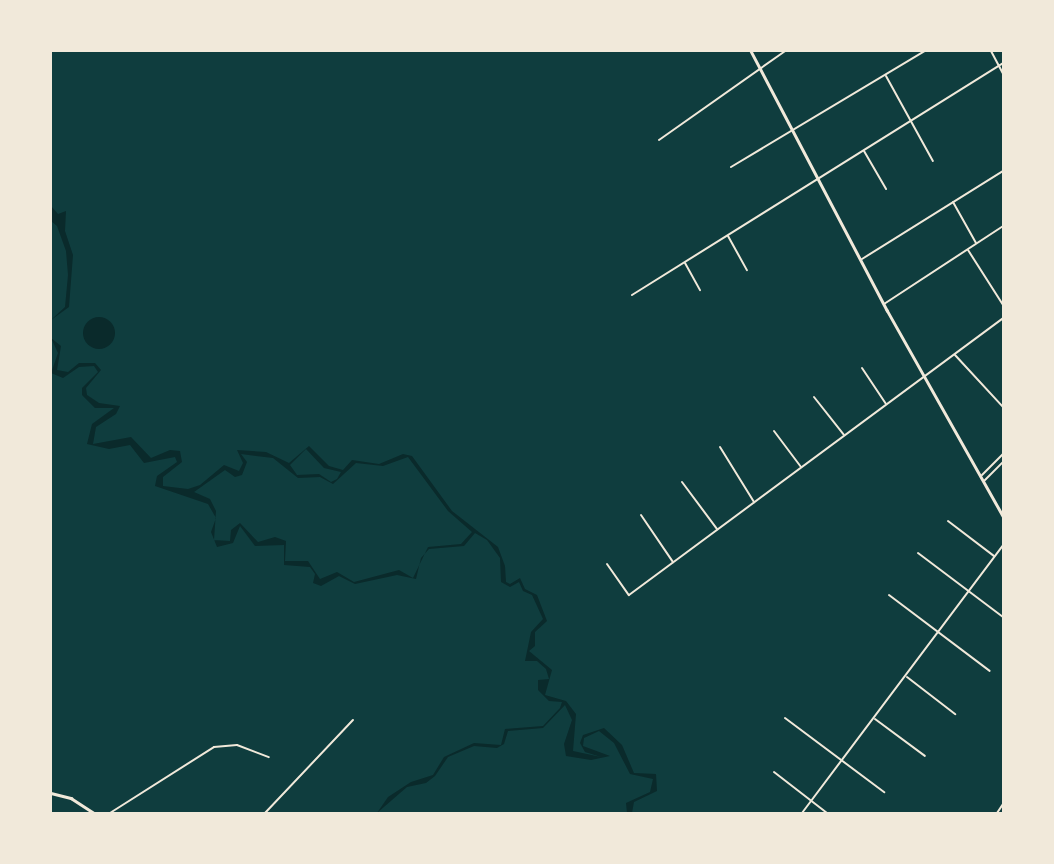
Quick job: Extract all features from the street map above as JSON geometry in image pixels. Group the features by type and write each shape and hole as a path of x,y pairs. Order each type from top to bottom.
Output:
{"main road":[{"path":"751,51 883,304 1003,516"},
{"path":"51,793 77,801 94,813"}],"street":[{"path":"659,140 785,51"},
{"path":"731,166 925,51"},
{"path":"991,51 1003,74"},
{"path":"632,295 1003,63"},
{"path":"885,75 933,161"},
{"path":"864,150 886,189"},
{"path":"860,260 1003,171"},
{"path":"953,202 976,244"},
{"path":"883,304 1003,226"},
{"path":"728,235 747,270"},
{"path":"967,249 1003,305"},
{"path":"685,262 700,290"},
{"path":"607,564 629,595 1003,318"},
{"path":"954,355 1003,407"},
{"path":"862,368 887,405"},
{"path":"814,397 845,436"},
{"path":"774,431 801,468"},
{"path":"720,447 755,502"},
{"path":"981,476 1003,454"},
{"path":"984,482 1003,462"},
{"path":"682,482 718,530"},
{"path":"641,515 673,563"},
{"path":"948,521 995,556"},
{"path":"802,813 1003,545"},
{"path":"918,553 1003,617"},
{"path":"889,595 937,634 990,671"},
{"path":"906,676 955,714"},
{"path":"785,718 844,758 884,792"},
{"path":"874,718 925,757"},
{"path":"265,813 353,720"},
{"path":"110,813 214,747 237,745 269,757"},
{"path":"774,772 827,813"},
{"path":"998,813 1003,804"}],"water":[{"path":"51,206 58,214 66,211 65,231 73,255 69,307 51,320 65,307 68,275 66,251 57,226 51,221"},
{"path":"99,317 110,322 115,333 110,344 99,349 88,344 83,333 88,322"},
{"path":"51,338 61,346 57,370 68,372 79,363 95,363 101,370 86,388 87,395 99,403 120,406 116,414 96,427 93,444 131,437 151,458 170,450 180,451 182,462 163,477 163,486 188,489 200,485 224,465 239,471 243,463 237,450 266,452 289,463 309,446 329,466 343,470 352,460 379,464 403,454 412,456 452,511 498,547 505,566 506,582 510,584 520,578 525,589 537,595 547,621 535,632 535,646 529,651 552,670 545,695 566,701 576,714 573,751 601,757 585,752 580,743 583,735 604,728 622,745 634,773 656,774 657,791 634,802 632,813 627,813 626,803 650,792 653,779 630,774 614,743 599,731 584,738 583,746 610,756 591,760 566,756 564,744 572,720 565,705 543,728 508,731 504,744 497,748 474,746 448,757 435,776 426,783 407,787 377,813 388,797 411,782 433,775 444,757 474,743 501,745 505,729 543,726 560,708 562,702 549,701 538,690 538,680 549,679 546,669 537,661 525,661 531,632 543,619 532,595 523,591 519,582 510,587 501,582 500,558 487,540 475,533 464,546 429,549 425,554 428,547 461,544 472,532 448,511 408,457 383,466 356,463 333,484 320,477 298,478 273,458 241,454 247,462 242,475 235,477 225,470 194,492 210,499 216,517 208,504 155,486 157,476 177,462 175,457 144,463 130,445 109,449 87,444 92,424 114,408 95,408 82,395 82,388 98,372 94,366 79,367 63,378 51,373 58,353","holes":["306,449 324,468 341,472 337,479 331,482 319,474 297,475 290,465"]},
{"path":"215,520 214,540 211,532"},
{"path":"240,523 258,542 275,537 286,541 285,561 308,561 320,579 337,572 354,582 399,570 413,578 419,565 416,579 397,575 355,584 339,576 321,586 313,583 315,574 310,567 284,565 284,545 255,546 240,526 233,543 217,547 214,540 230,541 231,530"}]}
